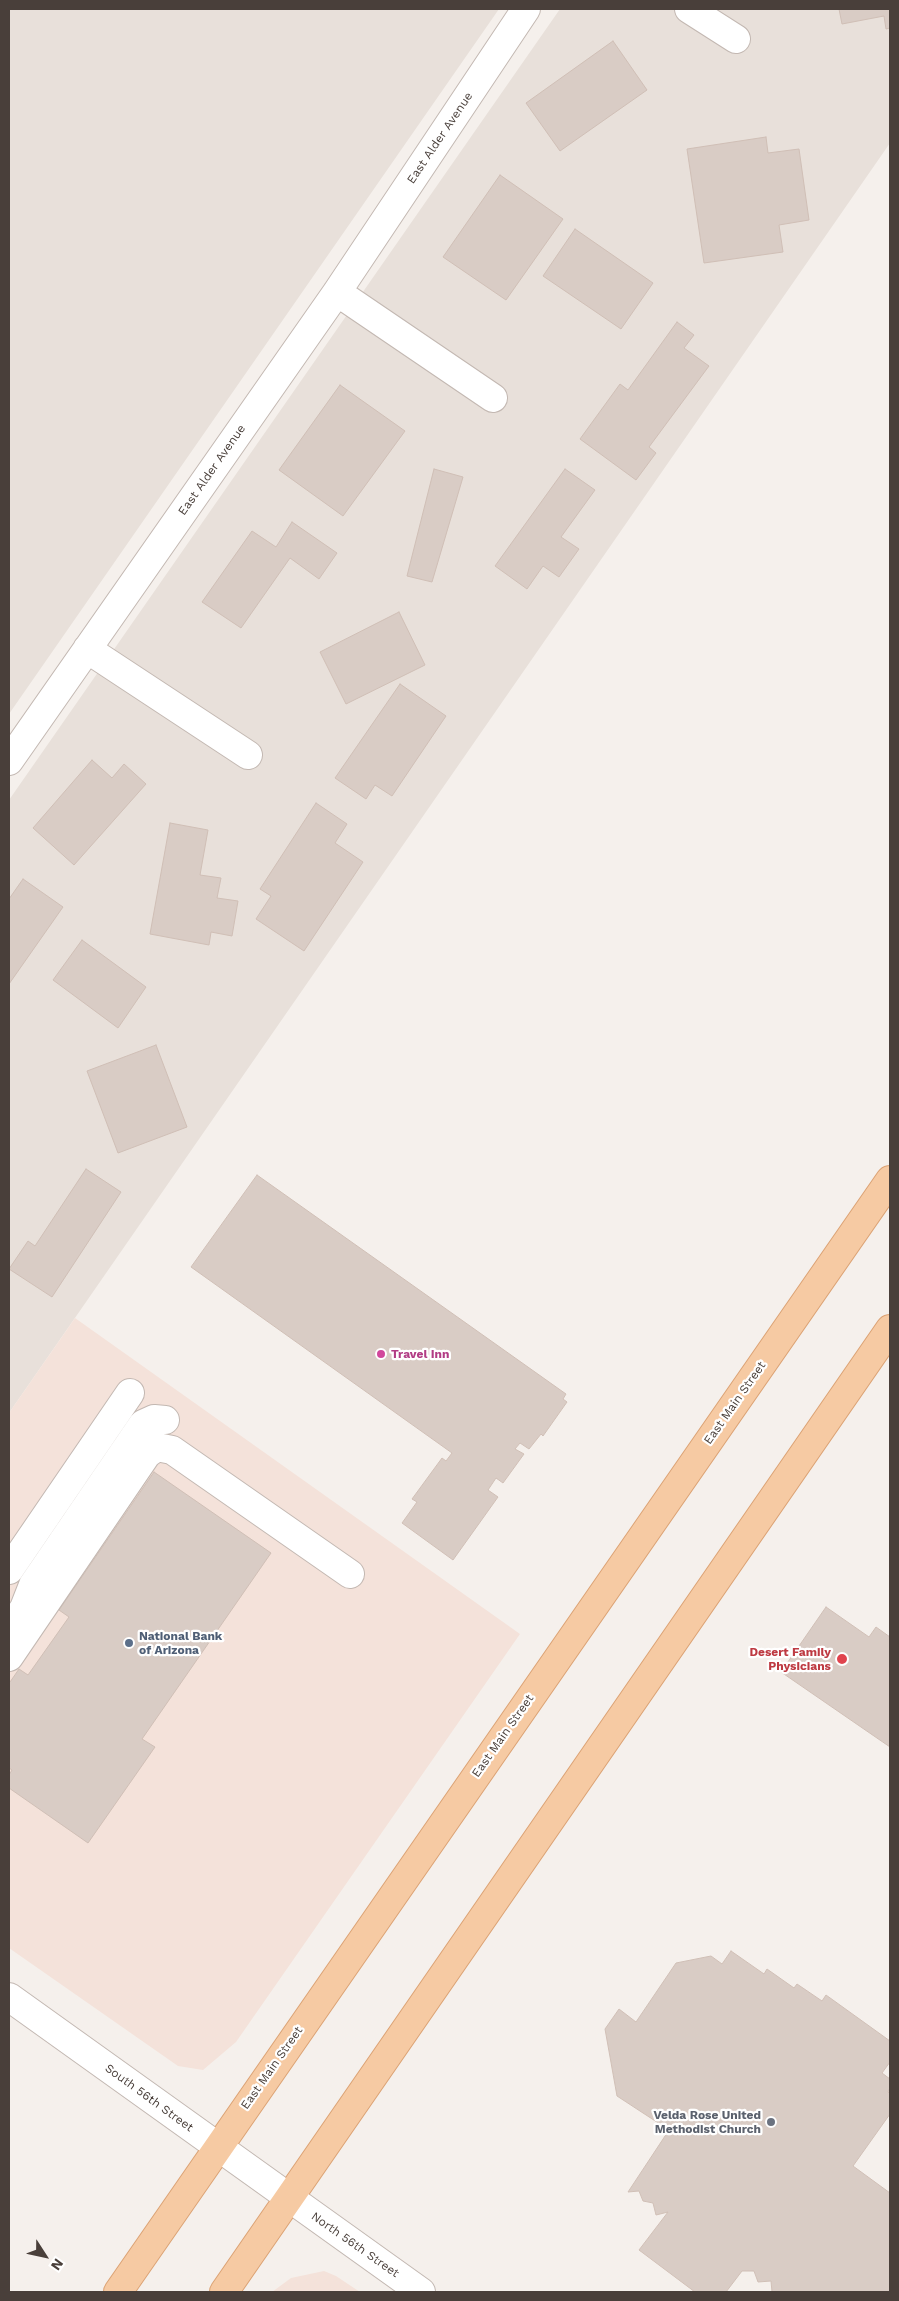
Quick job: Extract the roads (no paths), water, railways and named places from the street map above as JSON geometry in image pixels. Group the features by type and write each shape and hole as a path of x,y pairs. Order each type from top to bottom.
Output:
{"main road":[{"name":"East Main Street","path":"118,2292 890,1180"},
{"path":"224,2292 890,1328"}],"street":[{"name":"East Alder Avenue","path":"9,761 337,292 526,9"},
{"path":"689,9 736,39"},
{"path":"337,292 493,398"},
{"path":"87,649 248,755"},
{"path":"9,1570 130,1393"},
{"path":"9,1630 24,1608 33,1585 143,1424 154,1419 165,1420"},
{"path":"9,1657 147,1454 157,1447 172,1450 350,1574"},
{"path":"9,1600 33,1585"},
{"name":"South 56th Street","path":"9,1997 288,2199"},
{"name":"North 56th Street","path":"288,2199 414,2290"}],"place":[{"name":"Travel Inn","path":"381,1354"},
{"name":"National Bank of Arizona","path":"129,1643"},
{"name":"Desert Family Physicians","path":"842,1659"},
{"name":"Velda Rose United Methodist Church","path":"771,2122"}]}
